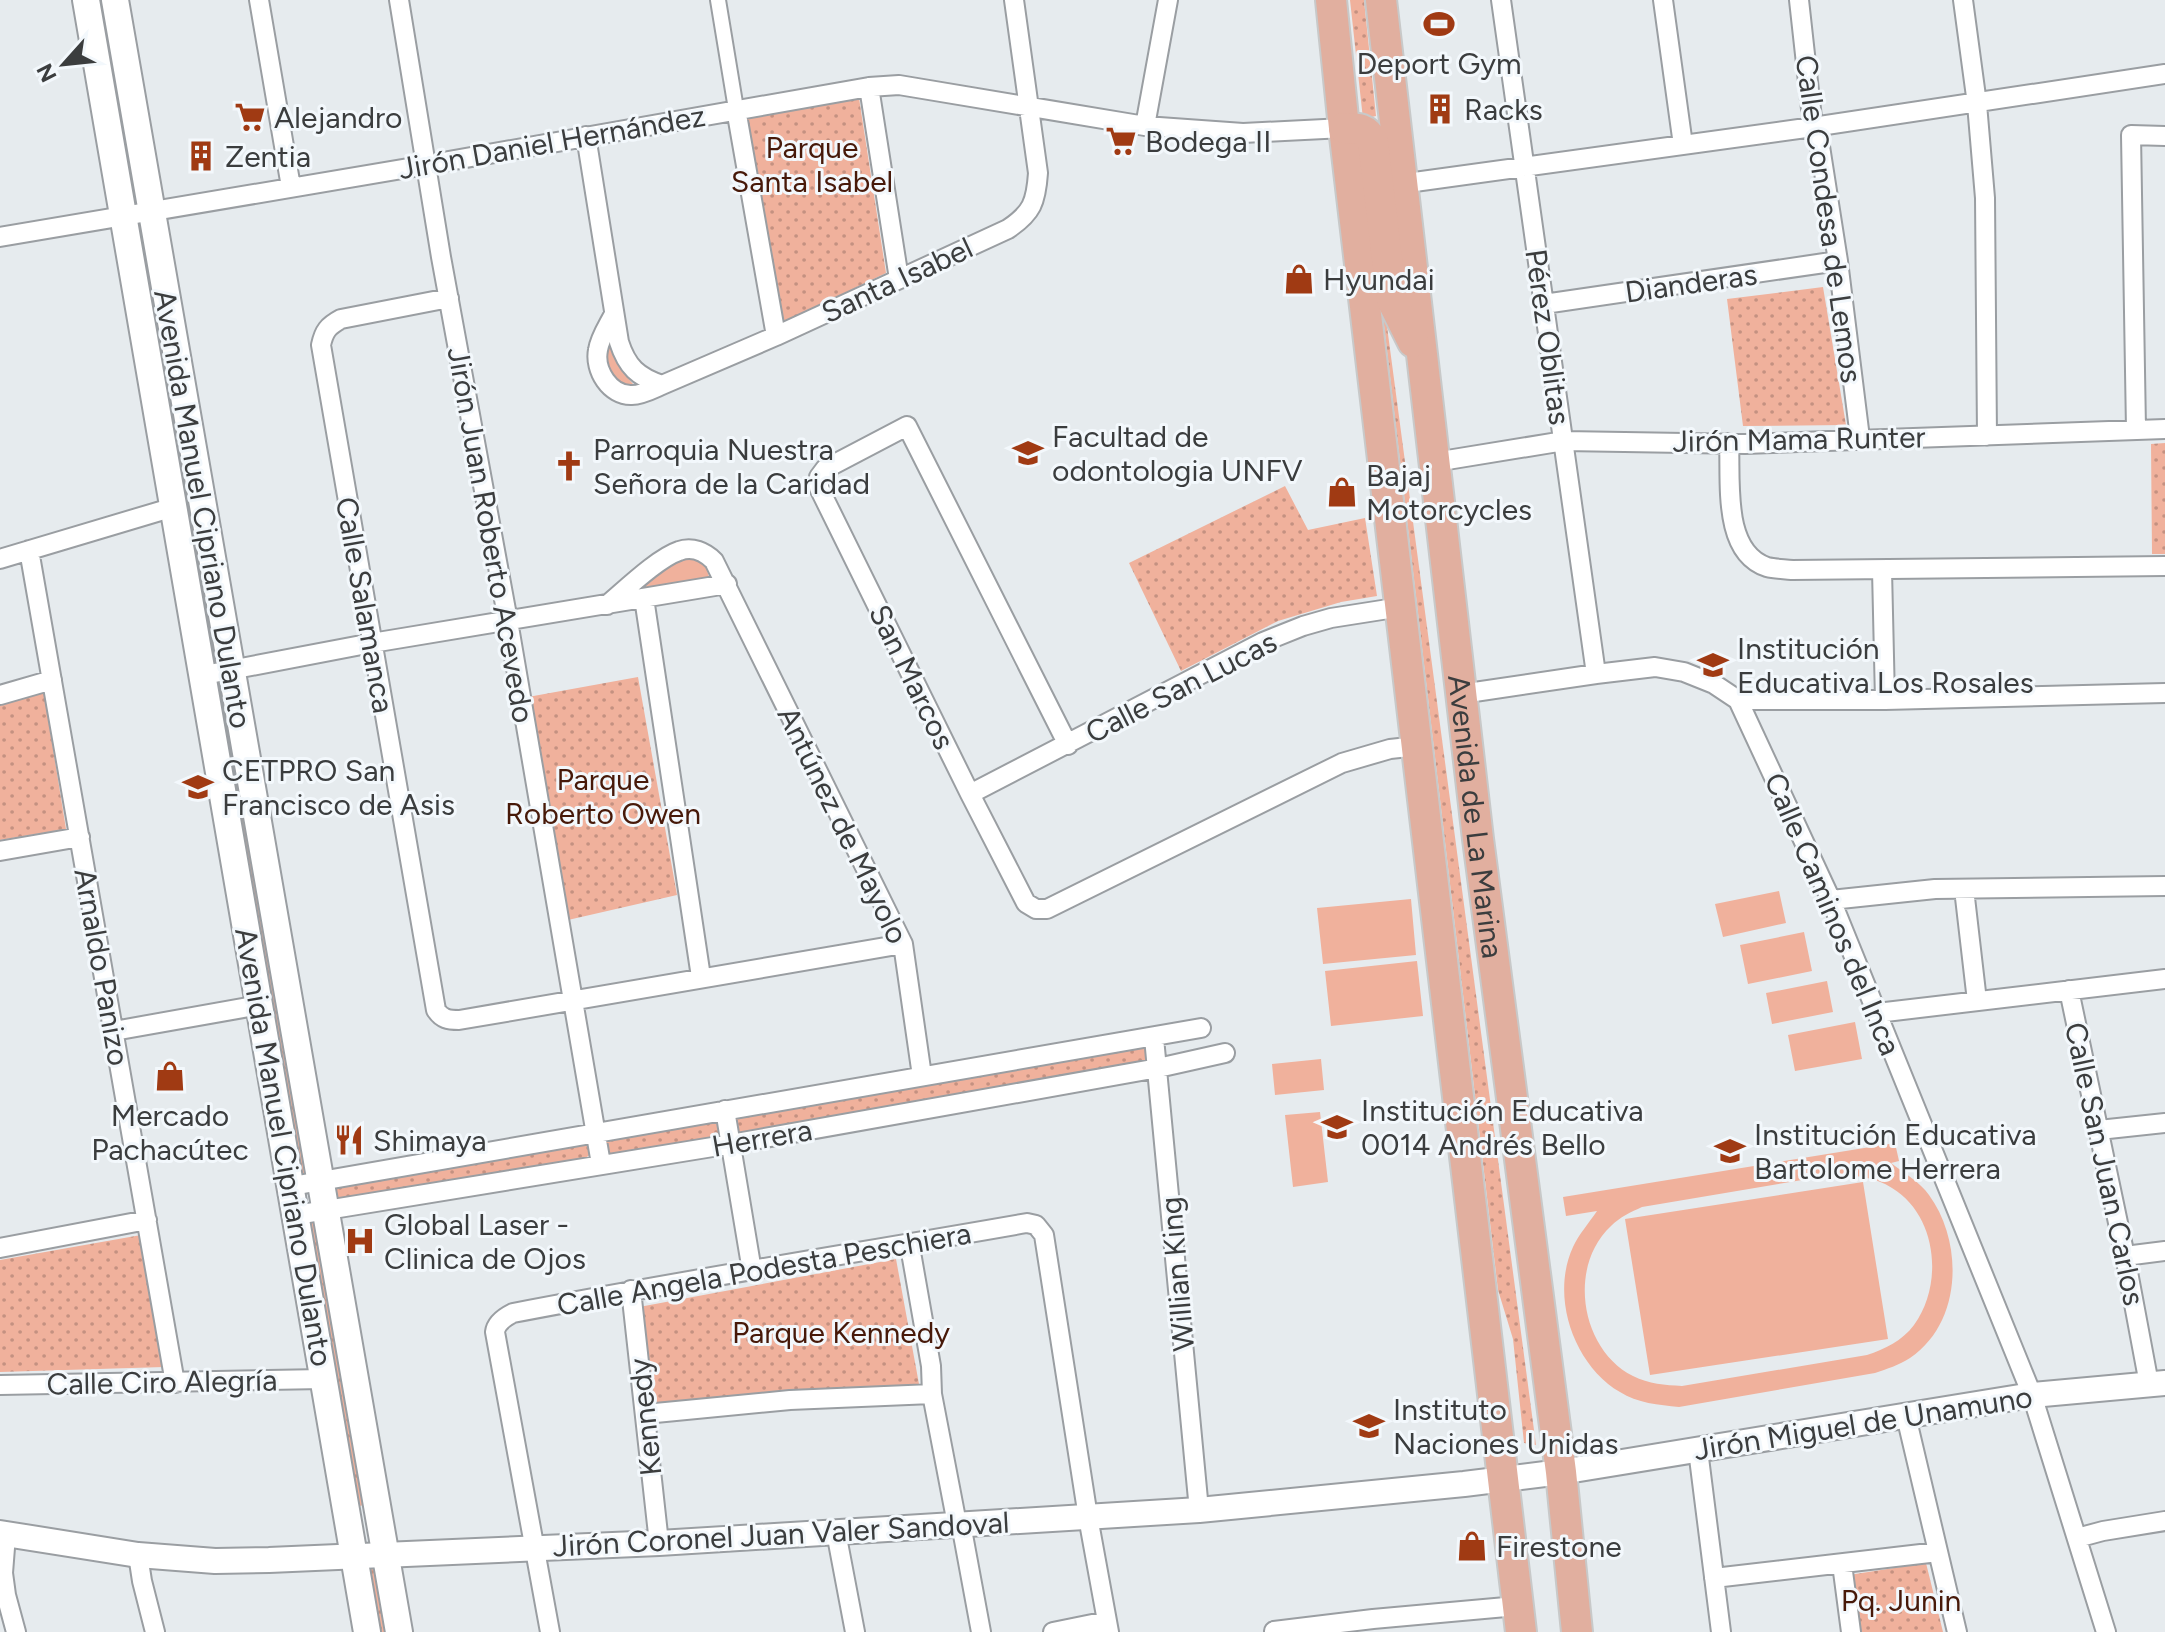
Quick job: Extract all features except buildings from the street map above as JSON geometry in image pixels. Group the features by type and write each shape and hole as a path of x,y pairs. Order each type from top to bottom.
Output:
{"main road":[{"name":"Avenida Manuel Cipriano Dulanto","path":"86,0 367,1632"},
{"name":"Avenida Manuel Cipriano Dulanto","path":"115,0 399,1632"},
{"name":"Avenida de La Marina","path":"1331,0 1519,1619"},
{"name":"Avenida de La Marina","path":"1381,0 1478,839 1561,1472 1577,1632"},
{"path":"1344,128 1362,129 1373,142 1392,300 1422,361"}],"street":[{"path":"259,0 291,187"},
{"name":"Jirón Juan Roberto Acevedo","path":"399,0 601,1164"},
{"path":"718,0 776,336"},
{"name":"Santa Isabel","path":"614,314 602,336 597,352 598,363 603,377 612,388 622,394 635,395 776,336 1008,229 1023,218 1037,192 1038,173 1014,0"},
{"path":"1145,126 1168,0"},
{"name":"Pérez Oblitas","path":"1501,0 1596,674"},
{"path":"1663,0 1683,145"},
{"name":"Calle Condesa de Lemos","path":"1799,0 1813,127 1819,140 1838,261 1860,438"},
{"path":"1963,0 1977,104 1985,198 1987,436"},
{"path":"1400,184 1977,104 2165,74"},
{"name":"Jirón Daniel Hernández","path":"0,237 869,87 899,85 1145,126 1243,133 1344,128"},
{"path":"869,87 899,279"},
{"path":"2136,429 2131,135 2165,136"},
{"path":"586,136 621,350 633,371 662,385"},
{"name":"Dianderas","path":"1544,304 1838,261"},
{"name":"Calle Salamanca","path":"449,298 341,319 323,333 321,345 436,1010 446,1020 459,1020 903,944"},
{"name":"San Marcos","path":"1068,745 907,426 825,469 819,477 819,488 1026,903 1036,909 1047,909 1342,763 1390,749 1418,746"},
{"name":"Jirón Mama Runter","path":"1435,462 1564,441 1729,443 2165,429"},
{"path":"1729,443 1736,537 1749,556 1767,567 1882,570 2165,566"},
{"path":"0,559 174,507"},
{"name":"Arnaldo Panizo","path":"29,550 175,1383"},
{"name":"Antúnez de Mayolo","path":"607,605 655,566 681,550 705,553 714,561 903,944 922,1076"},
{"path":"1882,570 1885,700"},
{"name":"Antúnez de Mayolo","path":"204,675 372,643 727,584"},
{"path":"644,598 701,977"},
{"name":"Calle San Lucas","path":"970,794 1263,642 1331,618 1401,607"},
{"path":"1461,694 1655,667 1684,672 1714,684 1738,700 1885,700 2165,693"},
{"path":"0,695 52,680"},
{"name":"Calle Caminos del Inca","path":"1738,700 1831,900 2032,1395 2106,1632"},
{"path":"0,851 80,837"},
{"path":"1831,900 1935,889 2165,886"},
{"path":"1964,889 1977,1001"},
{"path":"1877,1013 2165,979"},
{"name":"Calle San Juan Carlos","path":"2069,990 2125,1256 2157,1384"},
{"path":"114,1031 260,1005"},
{"name":"Herrera","path":"292,1186 1201,1028"},
{"name":"Willian King","path":"1154,1038 1199,1510"},
{"name":"Herrera","path":"296,1215 731,1144 1158,1068 1225,1053"},
{"path":"725,1110 752,1271"},
{"path":"2099,1130 2165,1123"},
{"path":"0,1248 147,1220"},
{"name":"Calle Angela Podesta Peschiera","path":"536,1548 495,1332 500,1321 513,1313 631,1290 1027,1223 1041,1230 1045,1241 1088,1517"},
{"path":"908,1244 931,1366 932,1394 981,1632"},
{"path":"2125,1256 2165,1251"},
{"name":"Kennedy","path":"631,1290 659,1543"},
{"name":"Calle Ciro Alegría","path":"0,1385 323,1379"},
{"name":"Jirón Miguel de Unamuno","path":"1561,1472 2032,1395 2157,1384"},
{"path":"645,1414 790,1400 932,1394"},
{"path":"1906,1416 1957,1632"},
{"path":"1698,1450 1721,1632"},
{"name":"Jirón Coronel Juan Valer Sandoval","path":"3,1534 138,1555 215,1561 354,1556 659,1543 1199,1510 1561,1472"},
{"path":"1053,1632 1108,1627 1088,1517"},
{"path":"2077,1538 2165,1521"},
{"path":"836,1532 855,1632"},
{"path":"3,1534 3,1573 16,1632"},
{"path":"536,1548 550,1632"},
{"path":"1714,1578 1938,1552"},
{"path":"138,1555 155,1632"},
{"path":"1842,1564 1851,1632"},
{"path":"1274,1631 1519,1619"}],"green space":[{"path":"94,0 108,0 140,204 133,206"},
{"path":"1350,0 1364,0 1376,116 1363,119"},
{"name":"Parque Santa Isabel","path":"859,98 886,273 782,323 746,117"},
{"path":"1366,147 1388,334 1536,1445 1524,1443 1513,1339 1498,1290 1363,148"},
{"path":"143,221 218,663 213,663 134,222"},
{"path":"1823,287 1846,425 1743,426 1727,299"},
{"path":"610,347 621,370 633,384 633,390 624,392 605,372 606,350"},
{"path":"2165,443 2165,554 2152,554 2151,444"},
{"path":"1285,486 1308,530 1365,518 1377,596 1341,602 1278,621 1181,671 1129,563"},
{"path":"695,557 706,567 711,583 633,596 637,587 675,558"},
{"name":"Parque Roberto Owen","path":"638,677 677,895 568,920 528,697"},
{"path":"217,680 224,680 306,1174 301,1174 212,685"},
{"path":"44,693 66,829 0,840 0,705"},
{"path":"1779,891 1786,923 1723,937 1715,904"},
{"path":"1411,899 1416,955 1323,964 1317,908"},
{"path":"1804,932 1812,971 1748,984 1740,945"},
{"path":"1417,961 1423,1016 1331,1026 1325,971"},
{"path":"1827,981 1833,1012 1772,1024 1766,993"},
{"path":"1855,1022 1862,1059 1795,1071 1788,1035"},
{"path":"1141,1047 1147,1051 1148,1062 741,1136 734,1134 733,1120 737,1115"},
{"path":"1321,1059 1324,1090 1275,1095 1272,1064"},
{"path":"1320,1112 1328,1182 1293,1187 1285,1115"},
{"path":"715,1118 721,1122 721,1135 716,1139 614,1157 607,1154 604,1142 609,1138"},
{"path":"584,1142 590,1145 591,1154 584,1159 338,1203 333,1200 335,1182"},
{"path":"1895,1143 1899,1161 1891,1163 1929,1195 1948,1236 1952,1281 1948,1304 1940,1325 1927,1343 1910,1358 1875,1373 1679,1407 1641,1401 1627,1396 1604,1380 1590,1365 1571,1328 1564,1287 1567,1266 1575,1242 1597,1211 1566,1216 1563,1197","holes":["1838,1174 1886,1184 1907,1200 1927,1232 1931,1251 1930,1290 1914,1325 1899,1340 1867,1355 1682,1386 1663,1385 1633,1376 1615,1364 1601,1347 1586,1307 1585,1285 1597,1243 1618,1220 1642,1207"]},
{"path":"1863,1182 1888,1339 1650,1375 1625,1219"},
{"path":"318,1218 368,1504 355,1507 305,1224"},
{"path":"141,1235 164,1367 0,1372 0,1260"},
{"name":"Parque Kennedy","path":"896,1259 919,1384 912,1391 650,1404 639,1307"},
{"name":"Pq. Junin","path":"1926,1563 1943,1632 1857,1632 1849,1575"},
{"path":"368,1565 375,1566 390,1632 376,1632"}],"place":[{"name":"Deport Gym","path":"1439,24"},
{"name":"Racks","path":"1440,109"},
{"name":"Alejandro","path":"250,117"},
{"name":"Bodega II","path":"1121,141"},
{"name":"Zentia","path":"201,156"},
{"name":"Hyundai","path":"1299,279"},
{"name":"Facultad de odontologia UNFV","path":"1028,453"},
{"name":"Parroquia Nuestra Señora de la Caridad","path":"569,466"},
{"name":"Bajaj Motorcycles","path":"1342,492"},
{"name":"Institución Educativa Los Rosales","path":"1713,665"},
{"name":"CETPRO San Francisco de Asis","path":"198,787"},
{"name":"Mercado Pachacútec","path":"170,1076"},
{"name":"Institución Educativa 0014 Andrés Bello","path":"1337,1127"},
{"name":"Shimaya","path":"349,1140"},
{"name":"Institución Educativa Bartolome Herrera","path":"1730,1151"},
{"name":"Global Laser - Clinica de Ojos","path":"360,1241"},
{"name":"Instituto Naciones Unidas","path":"1369,1426"},
{"name":"Firestone","path":"1472,1546"}]}
